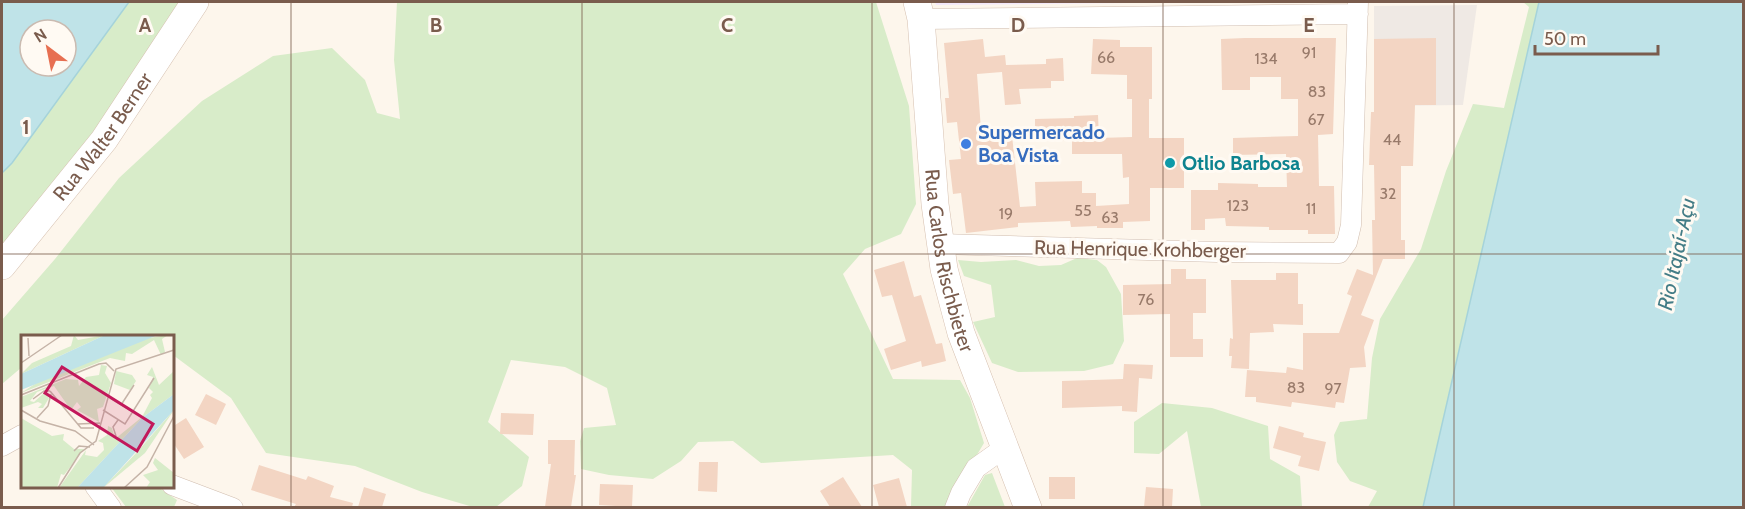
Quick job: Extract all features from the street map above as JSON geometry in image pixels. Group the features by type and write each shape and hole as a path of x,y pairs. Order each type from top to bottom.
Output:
{"street":[{"name":"Rua Walter Berner","path":"2,267 104,140 195,2"},
{"path":"919,10 1358,8"},
{"name":"Rua Henrique Krohberger","path":"940,244 1339,253 1347,242 1351,225 1358,8"},
{"name":"Rua Carlos Rischbieter","path":"919,10 935,204 944,269 961,333 1028,507"},
{"path":"2,446 21,436"},
{"path":"955,507 976,468 1004,448"},
{"path":"174,486 233,507"},
{"path":"97,488 111,507"}],"shaded area":[{"path":"935,2 1129,2 1129,3 936,5"},
{"path":"1477,5 1463,105 1374,106 1374,6"}],"green space":[{"path":"129,2 181,2 91,139 2,248 2,173 12,163 74,78 78,78 78,72"},
{"path":"397,2 876,2 909,106 916,204 901,234 865,249 843,274 893,379 960,380 970,398 984,443 946,507 911,507 912,470 893,455 761,463 733,441 698,442 681,461 653,479 609,475 581,469 580,441 584,428 616,425 607,388 565,367 511,360 488,422 529,457 522,486 496,507 473,507 422,492 355,466 266,453 231,398 174,356 174,335 21,335 21,368 2,384 2,320 55,259 119,178 202,101 273,56 332,48 365,80 377,113 400,119 394,60"},
{"path":"1523,2 1539,2 1423,507 1368,507 1377,491 1350,481 1337,462 1334,435 1340,422 1367,419 1372,358 1380,319 1421,249 1446,171 1473,104 1504,108 1529,7"},
{"path":"1077,258 1097,260 1106,267 1121,294 1124,341 1113,364 1084,371 1018,372 992,363 973,322 995,317 991,285 964,276 958,260 981,262 1016,260 1039,266 1061,265"},
{"path":"1162,403 1212,408 1268,426 1270,459 1300,476 1302,507 1201,507 1187,431 1159,454 1134,453 1134,422"},
{"path":"992,473 1005,507 967,507 985,475"},
{"path":"112,488 159,488 177,500 174,507 126,507"}],"water":[{"path":"2,2 129,2 78,72 78,18 18,18 18,78 74,78 12,163 2,173"},
{"name":"Rio Itajaí-Açu","path":"1539,2 1743,2 1743,507 1423,507"}],"building":[{"path":"1336,38 1333,134 1318,135 1319,186 1334,186 1335,234 1308,234 1308,230 1269,230 1269,227 1226,226 1225,218 1205,219 1205,230 1191,230 1191,190 1218,190 1218,183 1287,187 1286,154 1233,155 1233,138 1298,136 1298,99 1281,99 1281,77 1250,77 1250,90 1222,90 1221,39"},
{"path":"1436,38 1436,105 1415,105 1413,166 1401,166 1401,240 1405,240 1405,259 1383,259 1361,315 1374,320 1364,347 1366,367 1350,368 1344,403 1336,402 1335,408 1292,402 1291,407 1256,402 1256,397 1245,397 1247,370 1286,373 1287,367 1303,370 1303,333 1339,333 1352,296 1347,294 1357,269 1373,275 1374,165 1369,165 1371,112 1374,112 1374,39"},
{"path":"983,39 985,57 1005,55 1006,65 1046,64 1046,59 1063,58 1064,81 1051,81 1051,88 1019,89 1021,104 1005,105 1002,72 977,74 981,130 1011,127 1020,207 1036,206 1035,182 1082,181 1082,193 1096,193 1096,206 1129,204 1129,177 1123,178 1122,154 1072,154 1072,140 1035,141 1035,119 1098,115 1099,138 1132,137 1132,99 1127,99 1127,75 1091,74 1093,39 1120,40 1120,47 1152,47 1149,138 1184,138 1184,188 1150,188 1150,221 1123,222 1123,228 1071,227 1070,221 1018,223 1018,227 966,233 961,193 953,194 949,160 961,159 957,122 947,123 945,98 949,98 944,43"},
{"path":"904,261 914,297 921,295 936,344 942,343 946,361 922,367 921,361 891,370 884,349 906,341 892,295 882,297 874,270"},
{"path":"1171,269 1186,269 1186,279 1206,279 1206,313 1193,313 1193,339 1203,339 1203,357 1170,357 1170,314 1123,315 1123,285 1171,284"},
{"path":"1276,273 1298,273 1298,304 1303,304 1303,325 1273,324 1274,332 1250,333 1249,369 1231,368 1230,338 1233,339 1231,280 1276,280"},
{"path":"1124,364 1153,365 1152,379 1139,378 1137,412 1122,411 1122,406 1062,408 1062,381 1123,379"},
{"path":"206,394 226,404 216,425 195,415"},
{"path":"501,413 534,414 533,435 500,434"},
{"path":"186,418 204,447 184,459 174,444 174,426"},
{"path":"1279,426 1304,433 1303,437 1326,442 1319,471 1298,466 1301,456 1273,448"},
{"path":"548,440 575,440 574,475 576,475 571,507 545,507 551,464 548,464"},
{"path":"699,462 718,462 717,492 698,491"},
{"path":"259,465 306,480 308,476 334,486 330,497 353,503 352,507 294,507 296,504 251,490"},
{"path":"843,477 862,507 830,507 820,491"},
{"path":"1049,477 1075,477 1075,499 1049,499"},
{"path":"899,478 907,507 879,507 873,485"},
{"path":"600,484 633,485 632,507 599,505"},
{"path":"364,487 386,494 382,507 358,507"},
{"path":"1146,487 1173,489 1172,507 1144,507"}],"place":[{"name":"Supermercado Boa Vista","path":"966,144"},
{"name":"Otlio Barbosa","path":"1170,163"}]}
